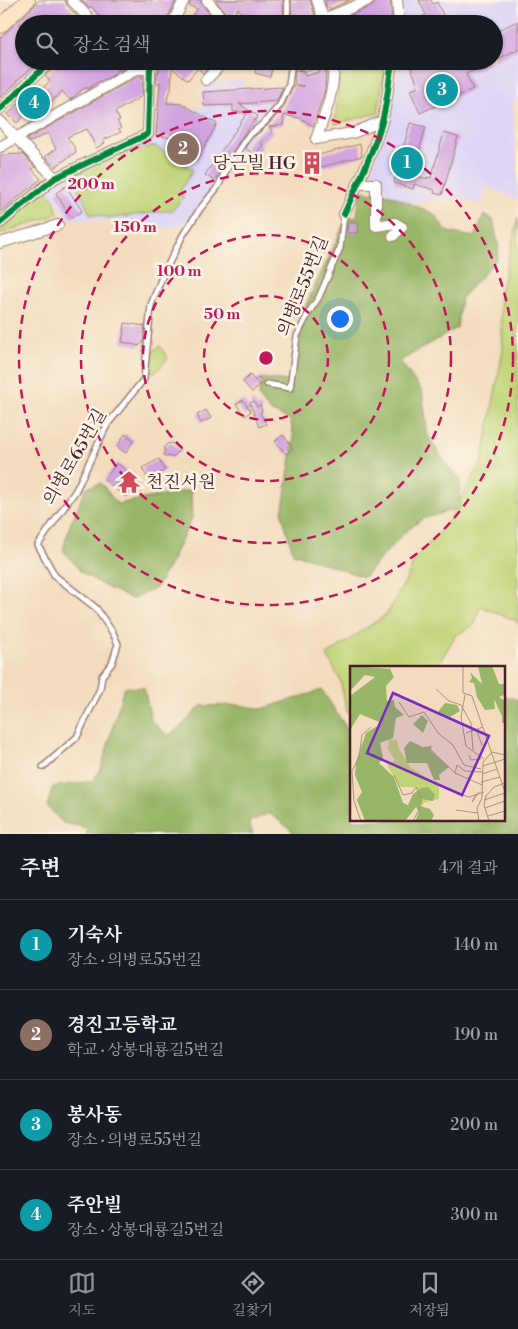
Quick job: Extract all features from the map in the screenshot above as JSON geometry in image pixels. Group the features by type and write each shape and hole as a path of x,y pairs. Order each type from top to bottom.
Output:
{"street":[{"path":"0,26 28,0"},
{"path":"72,0 86,15"},
{"path":"176,15 184,0"},
{"path":"207,0 219,15"},
{"path":"317,0 322,15"},
{"path":"339,15 370,0"},
{"path":"397,0 398,15"},
{"path":"0,109 41,70"},
{"path":"0,147 125,70"},
{"path":"0,223 55,178 148,134 152,70"},
{"path":"206,80 215,70"},
{"path":"333,70 330,98 316,139 353,133 382,121"},
{"name":"의병로55번길","path":"344,214 369,159 382,121 390,70"},
{"path":"0,121 55,178"},
{"path":"358,184 376,184 376,226 395,223 402,227 393,236"},
{"path":"0,243 58,224"}],"lane":[{"path":"286,0 288,4 286,15"},
{"name":"의병로65번길","path":"42,767 77,737 100,689 102,676 112,663 118,644 96,608 55,576 38,544 76,490 107,425 144,378 151,305 162,277 183,235 217,188 230,163 248,136 280,105 289,85 290,70"},
{"name":"의병로55번길","path":"267,384 290,388 297,336 319,297 340,248 344,214"}],"shaded area":[{"path":"402,0 518,0 518,98 513,104 518,200 487,187 481,204 451,197 398,205 371,173 398,70 503,70 503,15 401,15"},
{"path":"243,79 247,88 276,86 277,100 213,190 182,225 140,231 120,222 68,218 46,188 99,159 154,137 170,139 192,108 203,109 202,93 207,84"}],"green space":[{"path":"339,70 385,70 378,113 335,124"},
{"path":"155,146 193,170 181,189 183,198 173,210 112,218 90,214 72,175 110,156"},
{"path":"46,188 54,199 58,214 0,234 0,231"},
{"path":"360,191 391,195 434,214 447,232 475,237 484,214 493,220 499,248 497,259 461,298 457,328 400,361 422,391 428,436 448,467 460,478 460,508 422,519 404,533 364,577 293,553 282,514 294,438 290,420 270,411 259,397 260,378 289,381 296,368 302,314 347,218 357,217"},
{"path":"518,218 518,624 517,621 480,606 475,624 455,636 437,666 350,666 350,713 347,712 340,680 327,655 387,614 406,580 415,559 447,523 482,462 503,350 500,293"},
{"path":"160,346 168,358 155,373 149,369 153,351"},
{"path":"101,483 117,504 191,490 192,518 172,560 156,588 132,599 104,586 81,572 63,550 70,525 86,488"},
{"path":"124,687 144,688 151,721 168,736 201,706 239,705 262,709 322,690 350,734 350,822 506,822 506,697 518,700 518,834 294,834 269,813 249,822 253,834 86,834 88,828 63,823 47,806 53,787 93,781 102,766"}],"building":[{"path":"39,0 65,0 76,15 24,15"},
{"path":"81,0 176,0 169,15 98,15 91,6 89,8"},
{"path":"191,0 200,0 210,15 192,15 198,9 189,6"},
{"path":"216,0 283,0 284,15 242,15 238,8 233,15 227,15"},
{"path":"291,0 310,0 315,15 292,15"},
{"path":"325,0 350,0 330,9 326,7"},
{"path":"390,0 391,15 352,15 372,6 375,2"},
{"path":"419,0 431,0 433,4 437,2 443,15 426,15"},
{"path":"518,21 518,49 503,56 503,28"},
{"path":"15,24 15,70 30,70 0,98 0,38"},
{"path":"52,70 118,70 112,76 94,84 90,88 84,88 70,100 62,91 40,113 34,106 17,123 8,114 26,96 31,100 50,81 45,76"},
{"path":"159,70 172,70 171,90 167,103 182,104 217,124 197,160 173,146 177,138 156,136 160,82 156,84 157,72"},
{"path":"175,70 196,70 188,80"},
{"path":"256,70 272,70 270,77 255,73"},
{"path":"295,70 303,71 305,76 319,72 319,70 326,70 325,90 313,126 300,118 284,115 283,125 269,127 273,132 260,143 263,145 255,155 245,148 251,139 267,126 283,108 293,86 304,86 295,84"},
{"path":"412,70 474,70 466,74 473,89 420,113 410,90 419,87"},
{"path":"139,76 143,76 142,96 115,112 120,120 117,121 121,132 103,140 105,143 96,148 87,129 67,137 76,152 55,167 45,157 56,149 48,133 30,142 27,139"},
{"path":"283,87 277,101 239,104 258,116 244,134 214,181 205,175 248,112 233,112 233,105 204,106 203,92"},
{"path":"410,123 426,127 412,175 427,179 427,177 431,178 444,133 458,137 442,195 434,193 435,190 414,184 413,189 394,183"},
{"path":"360,144 362,156 307,171 304,159"},
{"path":"23,154 35,167 32,169 41,179 0,212 0,155"},
{"path":"66,186 82,211 71,218 56,193"},
{"path":"359,222 357,233 347,233 348,223"},
{"path":"125,323 145,326 143,342 139,346 122,342"},
{"path":"250,375 255,381 259,377 263,382 252,392 243,382"},
{"path":"243,400 251,411 245,416 236,404"},
{"path":"254,401 257,407 260,405 262,411 260,413 266,424 259,427 250,403"},
{"path":"206,410 211,418 201,423 197,415"},
{"path":"125,434 134,440 126,453 117,447"},
{"path":"283,435 293,448 286,454 275,441"},
{"path":"172,443 180,450 173,457 164,456 164,447"},
{"path":"159,459 165,470 149,480 142,468"},
{"path":"117,463 139,480 126,497 104,480"}],"cycle path":[{"path":"0,109 41,70"},
{"path":"0,223 55,178 148,134 150,70"},
{"path":"344,214 360,180 382,122 391,70"}],"place":[{"name":"봉사동","path":"442,90"},
{"name":"주안빌","path":"34,103"},
{"name":"경진고등학교","path":"183,149"},
{"name":"당근빌 HG","path":"312,163"},
{"name":"기숙사","path":"407,163"},
{"name":"천진서원","path":"129,482"}]}
